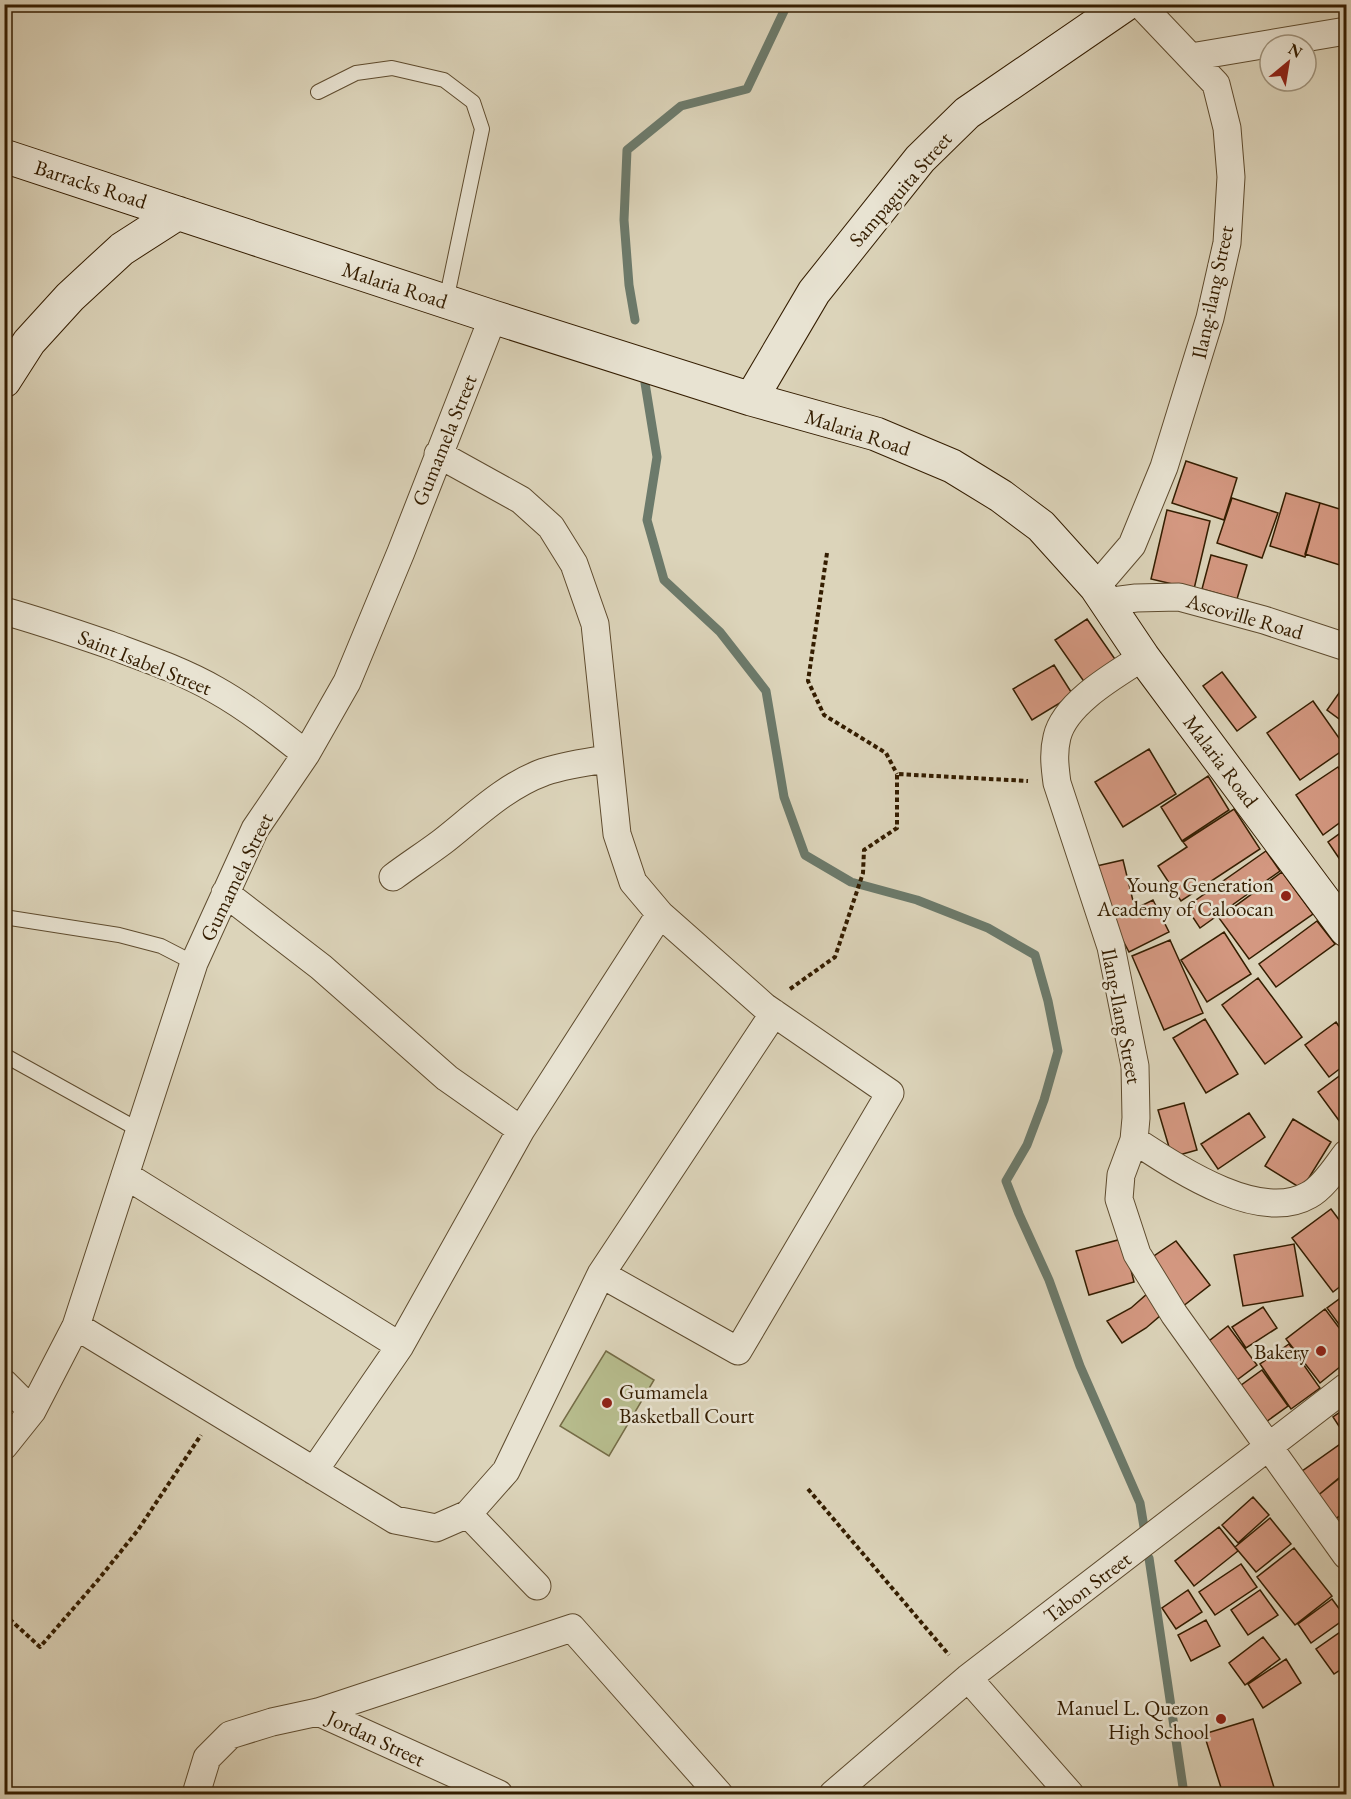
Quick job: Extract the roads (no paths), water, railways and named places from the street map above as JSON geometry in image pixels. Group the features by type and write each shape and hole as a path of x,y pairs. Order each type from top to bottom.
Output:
{"main road":[{"name":"Sampaguita Street","path":"751,399 814,292 920,159 967,113 1126,4"},
{"name":"Barracks Road","path":"4,156 178,213"},
{"name":"Malaria Road","path":"178,213 751,399 876,434 952,466 1001,496 1041,526 1101,595 1143,657 1347,930"},
{"path":"4,381 29,342 70,297 122,249 178,213"}],"street":[{"name":"Ilang-ilang Street","path":"1101,595 1132,545 1164,467 1210,318 1227,243 1231,177 1227,128 1216,84 1140,4"},
{"path":"1191,57 1347,31"},
{"name":"Gumamela Street","path":"4,1446 32,1411 76,1326 194,963 255,830 306,754 347,682 493,317"},
{"path":"438,454 521,500 551,527 574,564 594,624 616,834 633,882 660,914 770,1010 890,1093 738,1351 601,1274"},
{"name":"Ascoville Road","path":"1101,595 1136,598 1179,597 1264,620 1347,647"},
{"name":"Saint Isabel Street","path":"4,611 40,621 128,652 168,667 215,689 251,712 306,754"},
{"name":"Ilang-Ilang Street","path":"1143,657 1105,682 1068,714 1057,736 1054,758 1057,783 1111,947 1135,1066 1137,1092 1134,1140 1121,1175 1119,1199 1137,1254 1174,1314 1347,1555"},
{"path":"393,877 443,841 487,805 522,782 544,772 607,759"},
{"path":"225,893 321,967 447,1078 521,1130"},
{"path":"314,1471 400,1346 521,1130 660,914"},
{"path":"76,1326 394,1520 436,1528 468,1514 506,1471 601,1274 770,1010"},
{"path":"1134,1140 1210,1184 1236,1196 1263,1203 1289,1204 1311,1194 1347,1154"},
{"path":"125,1175 400,1346"},
{"path":"4,1383 32,1411"},
{"name":"Tabon Street","path":"832,1794 968,1678 1347,1388"},
{"path":"468,1514 537,1586"},
{"path":"196,1794 207,1758 230,1735 272,1722 318,1712 572,1628 719,1794"},
{"path":"968,1678 1070,1794"},
{"name":"Jordan Street","path":"318,1712 499,1794"}],"lane":[{"path":"318,92 356,73 392,68 444,80 472,102 482,129 446,301"},
{"path":"4,917 119,935 161,946 194,963"},
{"path":"4,1055 139,1130"}],"waterway":[{"path":"635,320 629,285 624,220 627,150 681,106 747,89 784,11 784,4"},
{"path":"645,383 657,457 647,520 664,580 720,632 766,691 784,797 805,855 851,882 917,900 988,928 1035,955 1048,1001 1058,1051 1044,1100 1027,1145 1006,1181 1049,1280 1080,1366 1140,1503 1145,1533"},
{"path":"1149,1558 1184,1794"}],"place":[{"name":"Young Generation Academy of Caloocan","path":"1286,896"},
{"name":"Bakery","path":"1321,1351"},
{"name":"Gumamela Basketball Court","path":"607,1403"},
{"name":"Manuel L. Quezon High School","path":"1221,1719"}]}
